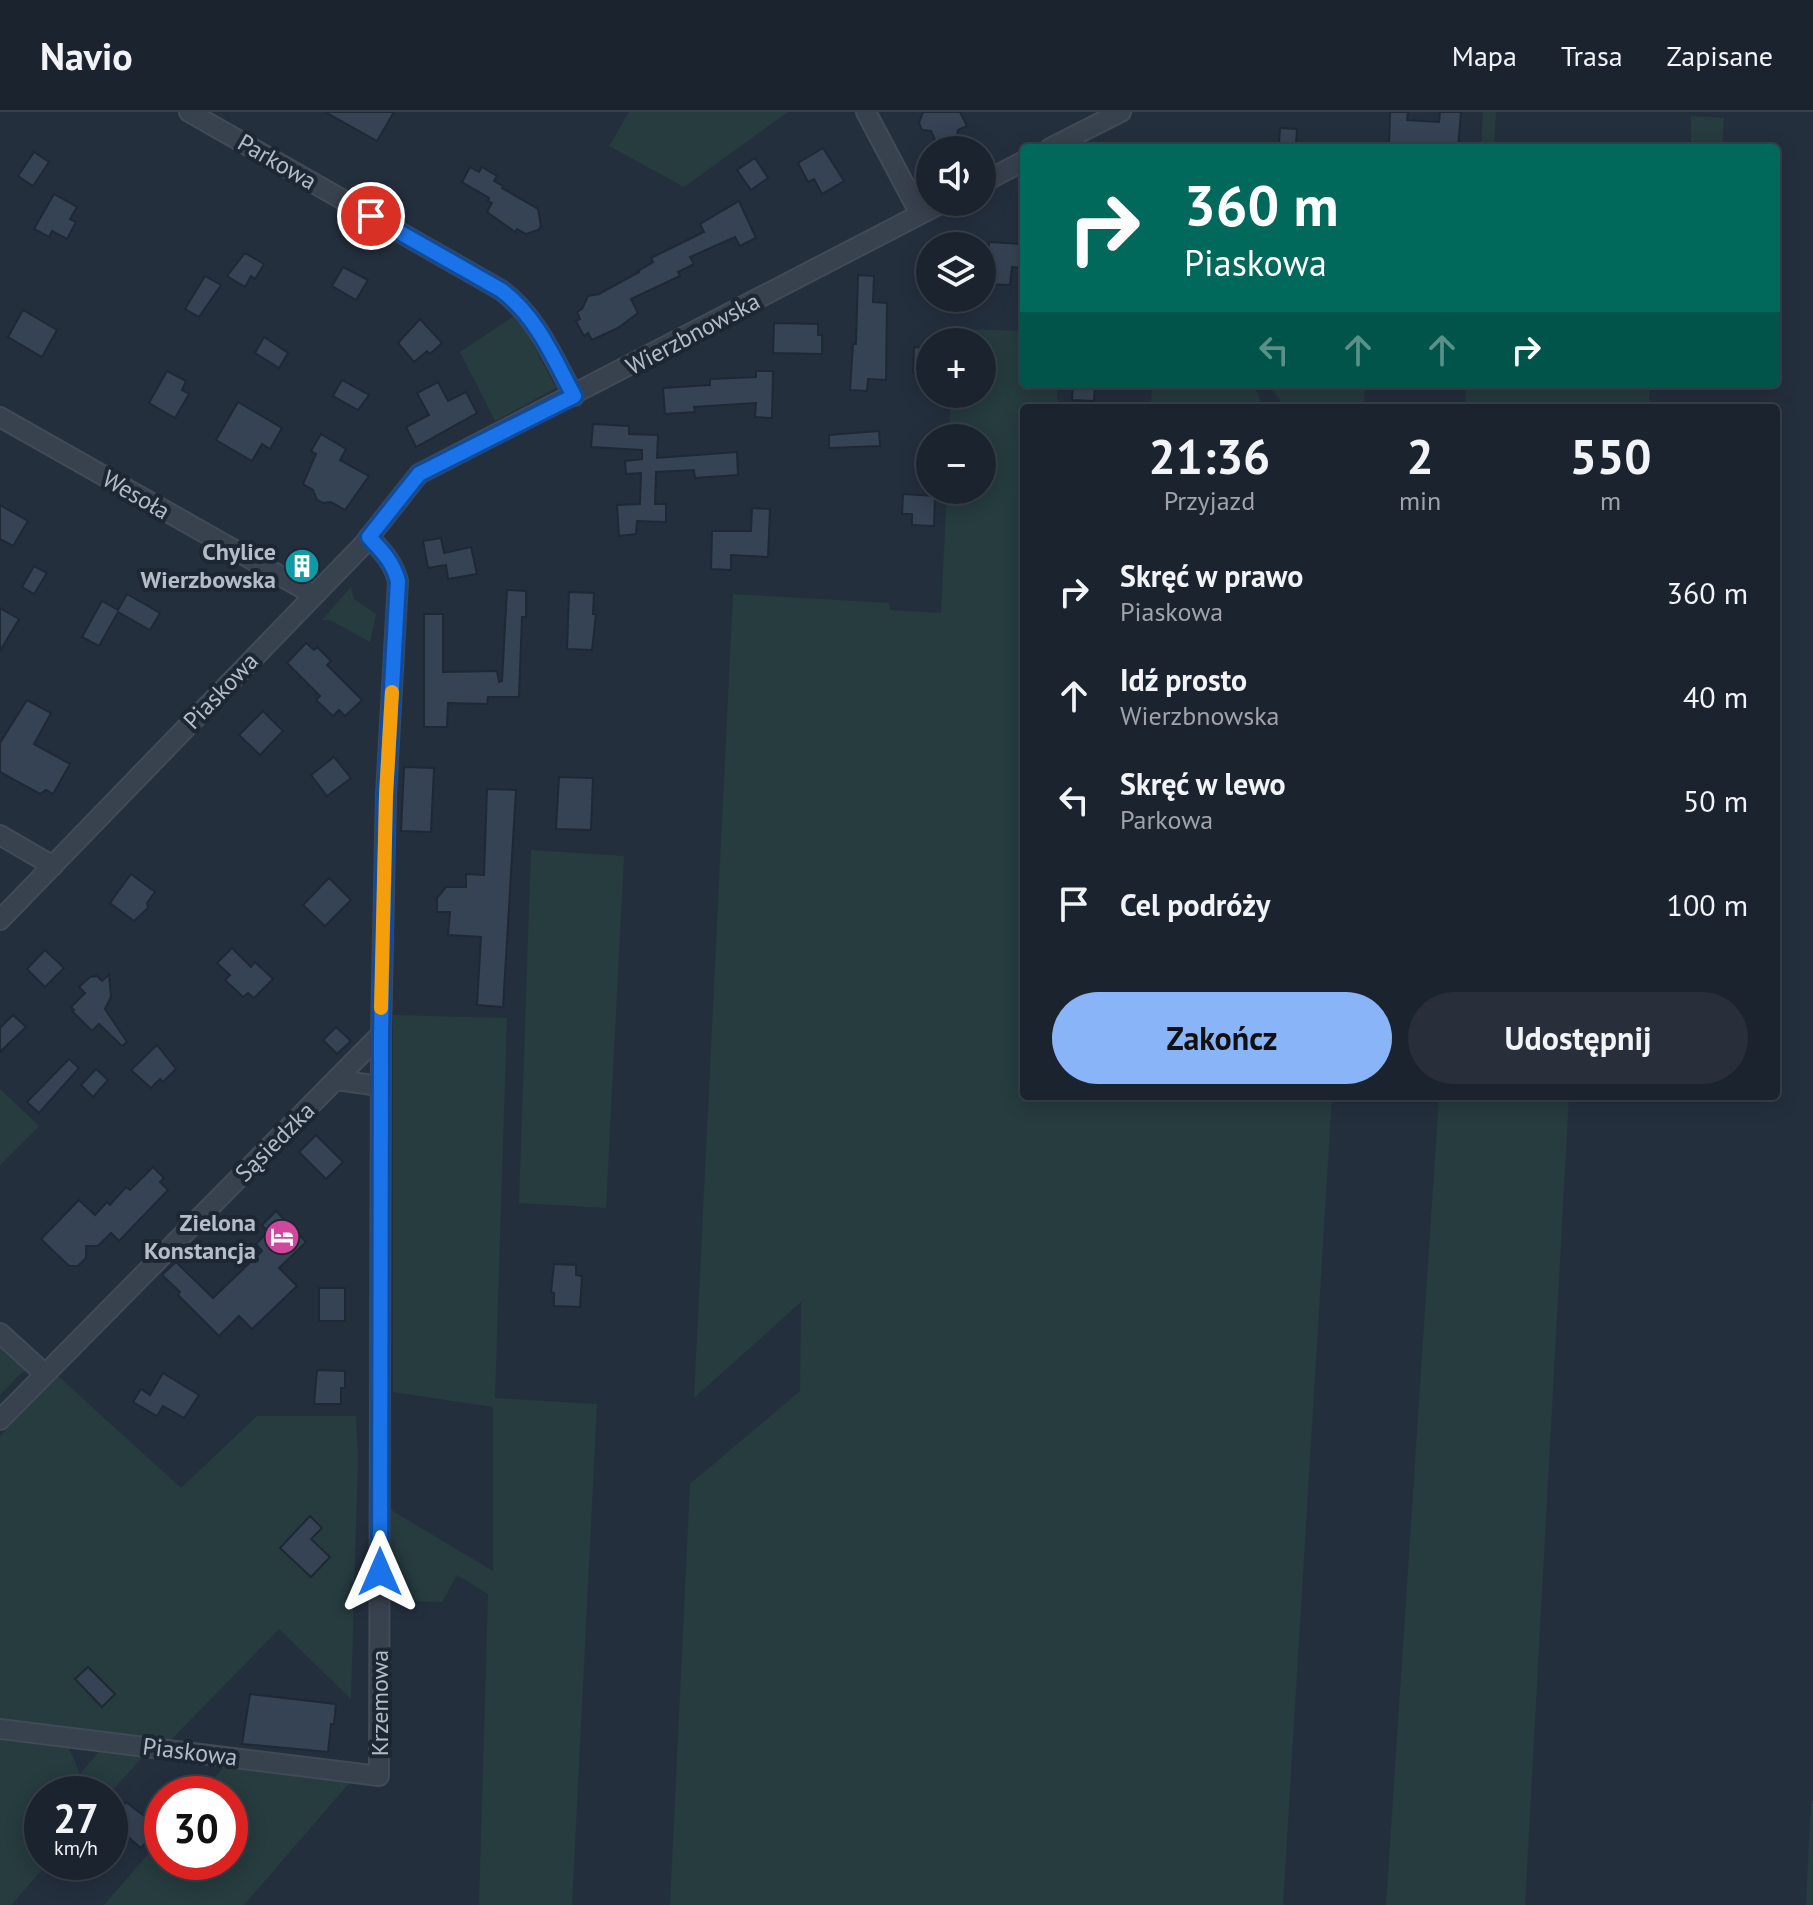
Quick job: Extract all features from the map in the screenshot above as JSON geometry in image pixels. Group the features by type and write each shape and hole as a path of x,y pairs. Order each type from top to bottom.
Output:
{"street":[{"name":"Parkowa","path":"189,112 501,290 533,319 574,396"},
{"path":"866,112 916,206"},
{"path":"1058,144 1121,112"},
{"path":"996,176 1020,163"},
{"name":"Wierzbnowska","path":"441,463 916,216"},
{"name":"Wesoła","path":"0,417 314,595"},
{"name":"Piaskowa","path":"0,920 369,537 419,474 441,463"},
{"name":"Krzemowa","path":"369,537 394,566 398,581 386,795 380,1086 379,1776"},
{"path":"0,835 53,866"},
{"name":"Sąsiedzka","path":"0,1420 381,1034"},
{"path":"336,1080 380,1086"},
{"path":"0,1333 45,1374"},
{"name":"Piaskowa","path":"0,1729 379,1776"}],"green space":[{"path":"629,112 788,112 684,187 609,146"},
{"path":"1483,112 1496,112 1494,144 1481,144"},
{"path":"1691,116 1724,118 1722,144 1689,144"},
{"path":"517,314 556,388 495,421 460,352"},
{"path":"996,330 1020,331 1020,388 1057,388 1057,404 1020,404 1020,1100 1332,1100 1283,1905 670,1905 690,1484 800,1391 801,1302 694,1398 733,594 889,603 890,610 941,613 946,504 996,504 996,424 950,424 950,408 996,408"},
{"path":"1152,388 1256,388 1262,404 1151,404"},
{"path":"1270,388 1365,388 1364,404 1280,404"},
{"path":"1466,388 1650,388 1649,404 1465,404"},
{"path":"351,587 354,599 376,614 370,642 330,620 322,620"},
{"path":"531,850 624,856 606,1208 519,1203"},
{"path":"393,1015 507,1018 495,1398 597,1404 572,1905 479,1905 488,1594 457,1575 442,1602 390,1601 391,1510 493,1571 493,1407 393,1392"},
{"path":"0,1089 39,1126 0,1165"},
{"path":"1439,1100 1569,1100 1525,1905 1386,1905"},
{"path":"0,1321 42,1360 19,1375 0,1395"},
{"path":"58,1376 181,1488 257,1416 356,1416 358,1458 351,1699 279,1629 170,1741 0,1721 0,1436"},
{"path":"0,1740 69,1748 80,1774 103,1747 148,1751 125,1776 24,1776 24,1880 33,1880 11,1905 0,1905"},
{"path":"226,1764 351,1781 244,1905 104,1905 144,1859 144,1880 248,1880 248,1776 216,1776"},
{"path":"1811,1801 1813,1905 1806,1905"}],"building":[{"path":"325,112 394,112 377,141"},
{"path":"923,112 960,112 967,126 958,130 957,136 933,136 931,131 922,130 919,123"},
{"path":"1390,112 1408,112 1407,120 1439,122 1440,112 1461,112 1458,144 1389,144"},
{"path":"1280,128 1297,129 1296,144 1279,143"},
{"path":"823,148 844,181 822,194 814,179 808,182 798,163"},
{"path":"34,152 49,162 33,186 18,176"},
{"path":"755,158 768,178 751,190 737,170"},
{"path":"470,167 479,172 482,167 497,176 494,181 502,188 538,209 541,226 538,230 526,234 517,229 515,232 487,212 492,203 488,201 489,198 462,182"},
{"path":"54,194 77,207 70,219 76,222 67,239 52,231 49,237 34,229"},
{"path":"739,201 756,238 740,246 735,237 690,257 694,264 678,272 680,276 631,299 638,313 618,328 592,340 588,333 584,336 576,321 580,319 577,312 582,309 588,296 599,294 639,272 653,262 651,258 704,232 700,224"},
{"path":"996,242 1020,244 1020,268 1012,267 1010,285 996,284"},
{"path":"245,253 264,264 255,279 251,276 245,287 227,276"},
{"path":"343,267 368,280 356,300 332,286"},
{"path":"858,275 874,276 873,302 887,303 886,380 868,379 867,391 850,390 853,344 856,344"},
{"path":"205,276 221,285 199,317 185,309"},
{"path":"23,310 57,330 42,357 8,337"},
{"path":"420,319 442,343 414,362 398,343"},
{"path":"774,323 818,324 818,335 822,335 822,354 773,353"},
{"path":"264,337 288,353 279,368 255,353"},
{"path":"914,347 916,347 916,373 913,373"},
{"path":"167,371 186,381 182,390 189,394 175,418 149,403"},
{"path":"756,371 773,371 772,418 755,417 756,403 694,407 695,412 665,414 663,388 710,385 710,379 756,377"},
{"path":"342,380 369,395 358,410 333,396"},
{"path":"438,382 448,401 466,392 477,413 416,447 406,427 429,415 417,393"},
{"path":"1073,388 1095,388 1094,401 1072,400"},
{"path":"238,402 282,428 270,449 262,444 252,461 216,440"},
{"path":"593,424 629,426 629,434 658,435 657,458 737,452 738,475 695,478 694,470 656,472 655,504 666,504 666,522 637,521 636,534 619,536 617,505 640,504 641,473 626,474 625,461 642,459 642,450 591,447"},
{"path":"879,431 880,446 829,448 829,435"},
{"path":"321,434 346,449 340,460 369,476 345,510 331,502 317,500 313,490 303,484 316,454 311,451"},
{"path":"903,494 916,495 916,504 935,504 934,526 912,525 912,514 902,514"},
{"path":"0,505 28,521 13,546 0,539"},
{"path":"752,508 770,509 768,557 731,555 731,570 711,569 712,531 751,531"},
{"path":"441,538 444,553 471,547 477,574 448,579 446,565 428,568 423,541"},
{"path":"34,566 47,573 34,594 22,587"},
{"path":"507,590 526,591 519,697 488,697 487,704 448,703 447,727 424,727 424,614 443,614 443,672 497,671 499,682 502,681"},
{"path":"569,592 594,593 593,614 596,614 592,650 567,649"},
{"path":"127,594 160,613 150,630 118,612 99,646 82,637 102,601 118,610"},
{"path":"0,608 19,619 0,651"},
{"path":"306,643 314,650 317,647 331,661 327,665 362,700 345,716 339,710 333,716 316,700 320,696 287,663"},
{"path":"27,700 51,713 34,744 70,764 53,794 46,790 40,794 0,772 0,743"},
{"path":"263,711 283,731 260,755 239,735"},
{"path":"334,757 351,778 327,796 311,775"},
{"path":"404,767 434,768 431,832 401,831"},
{"path":"559,777 593,778 591,830 556,829"},
{"path":"487,789 516,790 503,1007 477,1005 481,937 448,935 450,912 437,912 437,898 446,887 466,887 466,874 484,875"},
{"path":"131,874 155,892 147,903 148,908 134,921 110,903"},
{"path":"329,878 351,900 325,926 303,905"},
{"path":"232,948 251,967 255,962 273,979 254,998 248,993 243,997 225,980 230,975 217,963"},
{"path":"45,950 64,968 45,987 27,969"},
{"path":"109,975 111,997 105,1009 127,1042 122,1046 99,1024 92,1031 71,1007 85,993 79,987 90,977 97,976 102,981"},
{"path":"13,1015 26,1027 0,1052 0,1028"},
{"path":"336,1027 351,1041 337,1054 323,1040"},
{"path":"157,1045 176,1069 163,1082 160,1079 151,1088 131,1070"},
{"path":"69,1059 79,1068 39,1113 27,1102"},
{"path":"96,1069 108,1080 93,1097 81,1085"},
{"path":"316,1135 343,1162 326,1179 299,1152"},
{"path":"153,1167 164,1178 160,1182 168,1190 119,1241 111,1233 98,1246 86,1246 86,1258 78,1266 69,1266 41,1239 79,1200 95,1215 107,1202 110,1205 126,1187 130,1190"},
{"path":"276,1211 306,1242 279,1268 297,1286 252,1329 239,1316 219,1336 162,1275 176,1262 213,1298 262,1251 256,1244 268,1232 262,1225"},
{"path":"554,1264 576,1265 576,1275 582,1276 580,1307 554,1306 554,1293 551,1292"},
{"path":"319,1288 345,1288 345,1321 319,1321"},
{"path":"317,1370 345,1371 341,1404 314,1404"},
{"path":"163,1373 199,1395 184,1418 163,1406 157,1416 133,1402 141,1389 150,1395"},
{"path":"310,1516 322,1528 311,1539 330,1557 311,1577 280,1548"},
{"path":"88,1667 115,1694 102,1707 75,1679"},
{"path":"250,1694 336,1704 328,1752 242,1744"},
{"path":"128,1804 144,1816 144,1845 141,1848 128,1837"}],"slow traffic":[{"path":"381,1008 386,795 392,692"}],"place":[{"name":"Chylice Wierzbowska","path":"302,566"},
{"name":"Zielona Konstancja","path":"282,1237"}],"route":[{"path":"371,216 501,290 518,303 533,319 574,396 419,474 369,537 394,566 398,581 386,795 381,1034 380,1572"}]}
